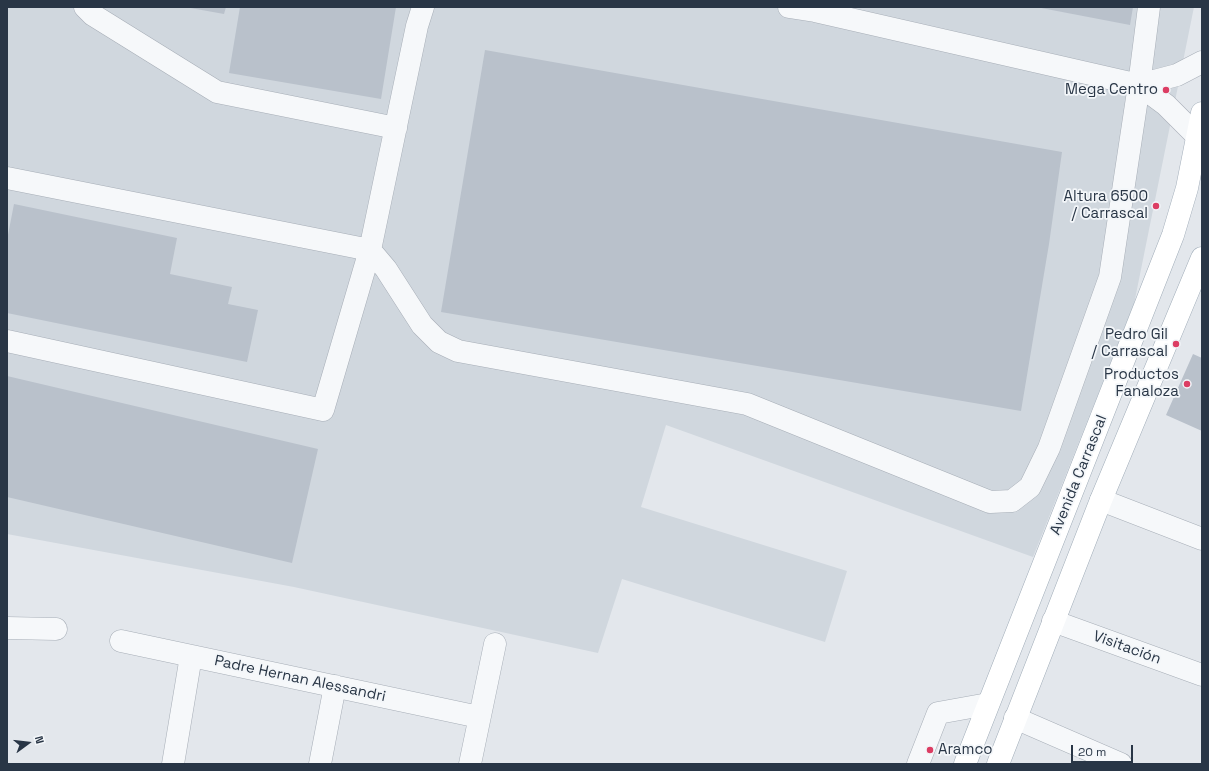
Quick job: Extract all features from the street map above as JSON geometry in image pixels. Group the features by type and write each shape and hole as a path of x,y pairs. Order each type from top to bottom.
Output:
{"main road":[{"name":"Avenida Carrascal","path":"965,764 1173,235 1187,188 1202,113"},
{"name":"Avenida Carrascal","path":"998,764 1101,500 1202,258"}],"street":[{"path":"85,7 93,15 217,92 396,128"},
{"path":"7,341 323,410 370,250 417,26 423,7"},
{"path":"789,7 816,9 1139,85 1166,105 1198,137"},
{"path":"7,178 370,250 386,269 422,325 439,342 458,351 747,404 990,502 1012,501 1030,487 1049,448 1110,277 1139,85 1149,7"},
{"path":"1139,85 1177,74 1202,62"},
{"path":"1101,500 1202,539"},
{"name":"Visitación","path":"1053,621 1202,675"},
{"path":"7,628 56,629"},
{"name":"Padre Hernan Alessandri","path":"122,641 479,717"},
{"path":"470,764 495,644"},
{"path":"172,764 191,656"},
{"path":"320,764 335,686"},
{"path":"918,764 938,713 988,704"},
{"path":"1015,718 1121,764"}],"shaded area":[{"path":"7,7 1194,7 1134,304 1033,557 666,425 641,507 847,571 825,642 622,579 598,653 294,587 7,534"}],"building":[{"path":"185,7 226,7 224,14"},
{"path":"240,7 396,7 381,99 229,73"},
{"path":"1036,7 1133,7 1130,25"},
{"path":"485,50 1062,152 1049,244 1021,411 441,312"},
{"path":"14,204 177,238 170,274 232,287 228,304 258,310 247,362 7,313 7,240"},
{"path":"1193,354 1202,358 1202,431 1166,415"},
{"path":"7,376 318,449 292,563 7,497"}],"place":[{"name":"Mega Centro","path":"1166,90"},
{"name":"Altura 6500 / Carrascal","path":"1156,206"},
{"name":"Pedro Gil / Carrascal","path":"1176,344"},
{"name":"Productos Fanaloza","path":"1187,384"},
{"name":"Aramco","path":"930,750"}]}
